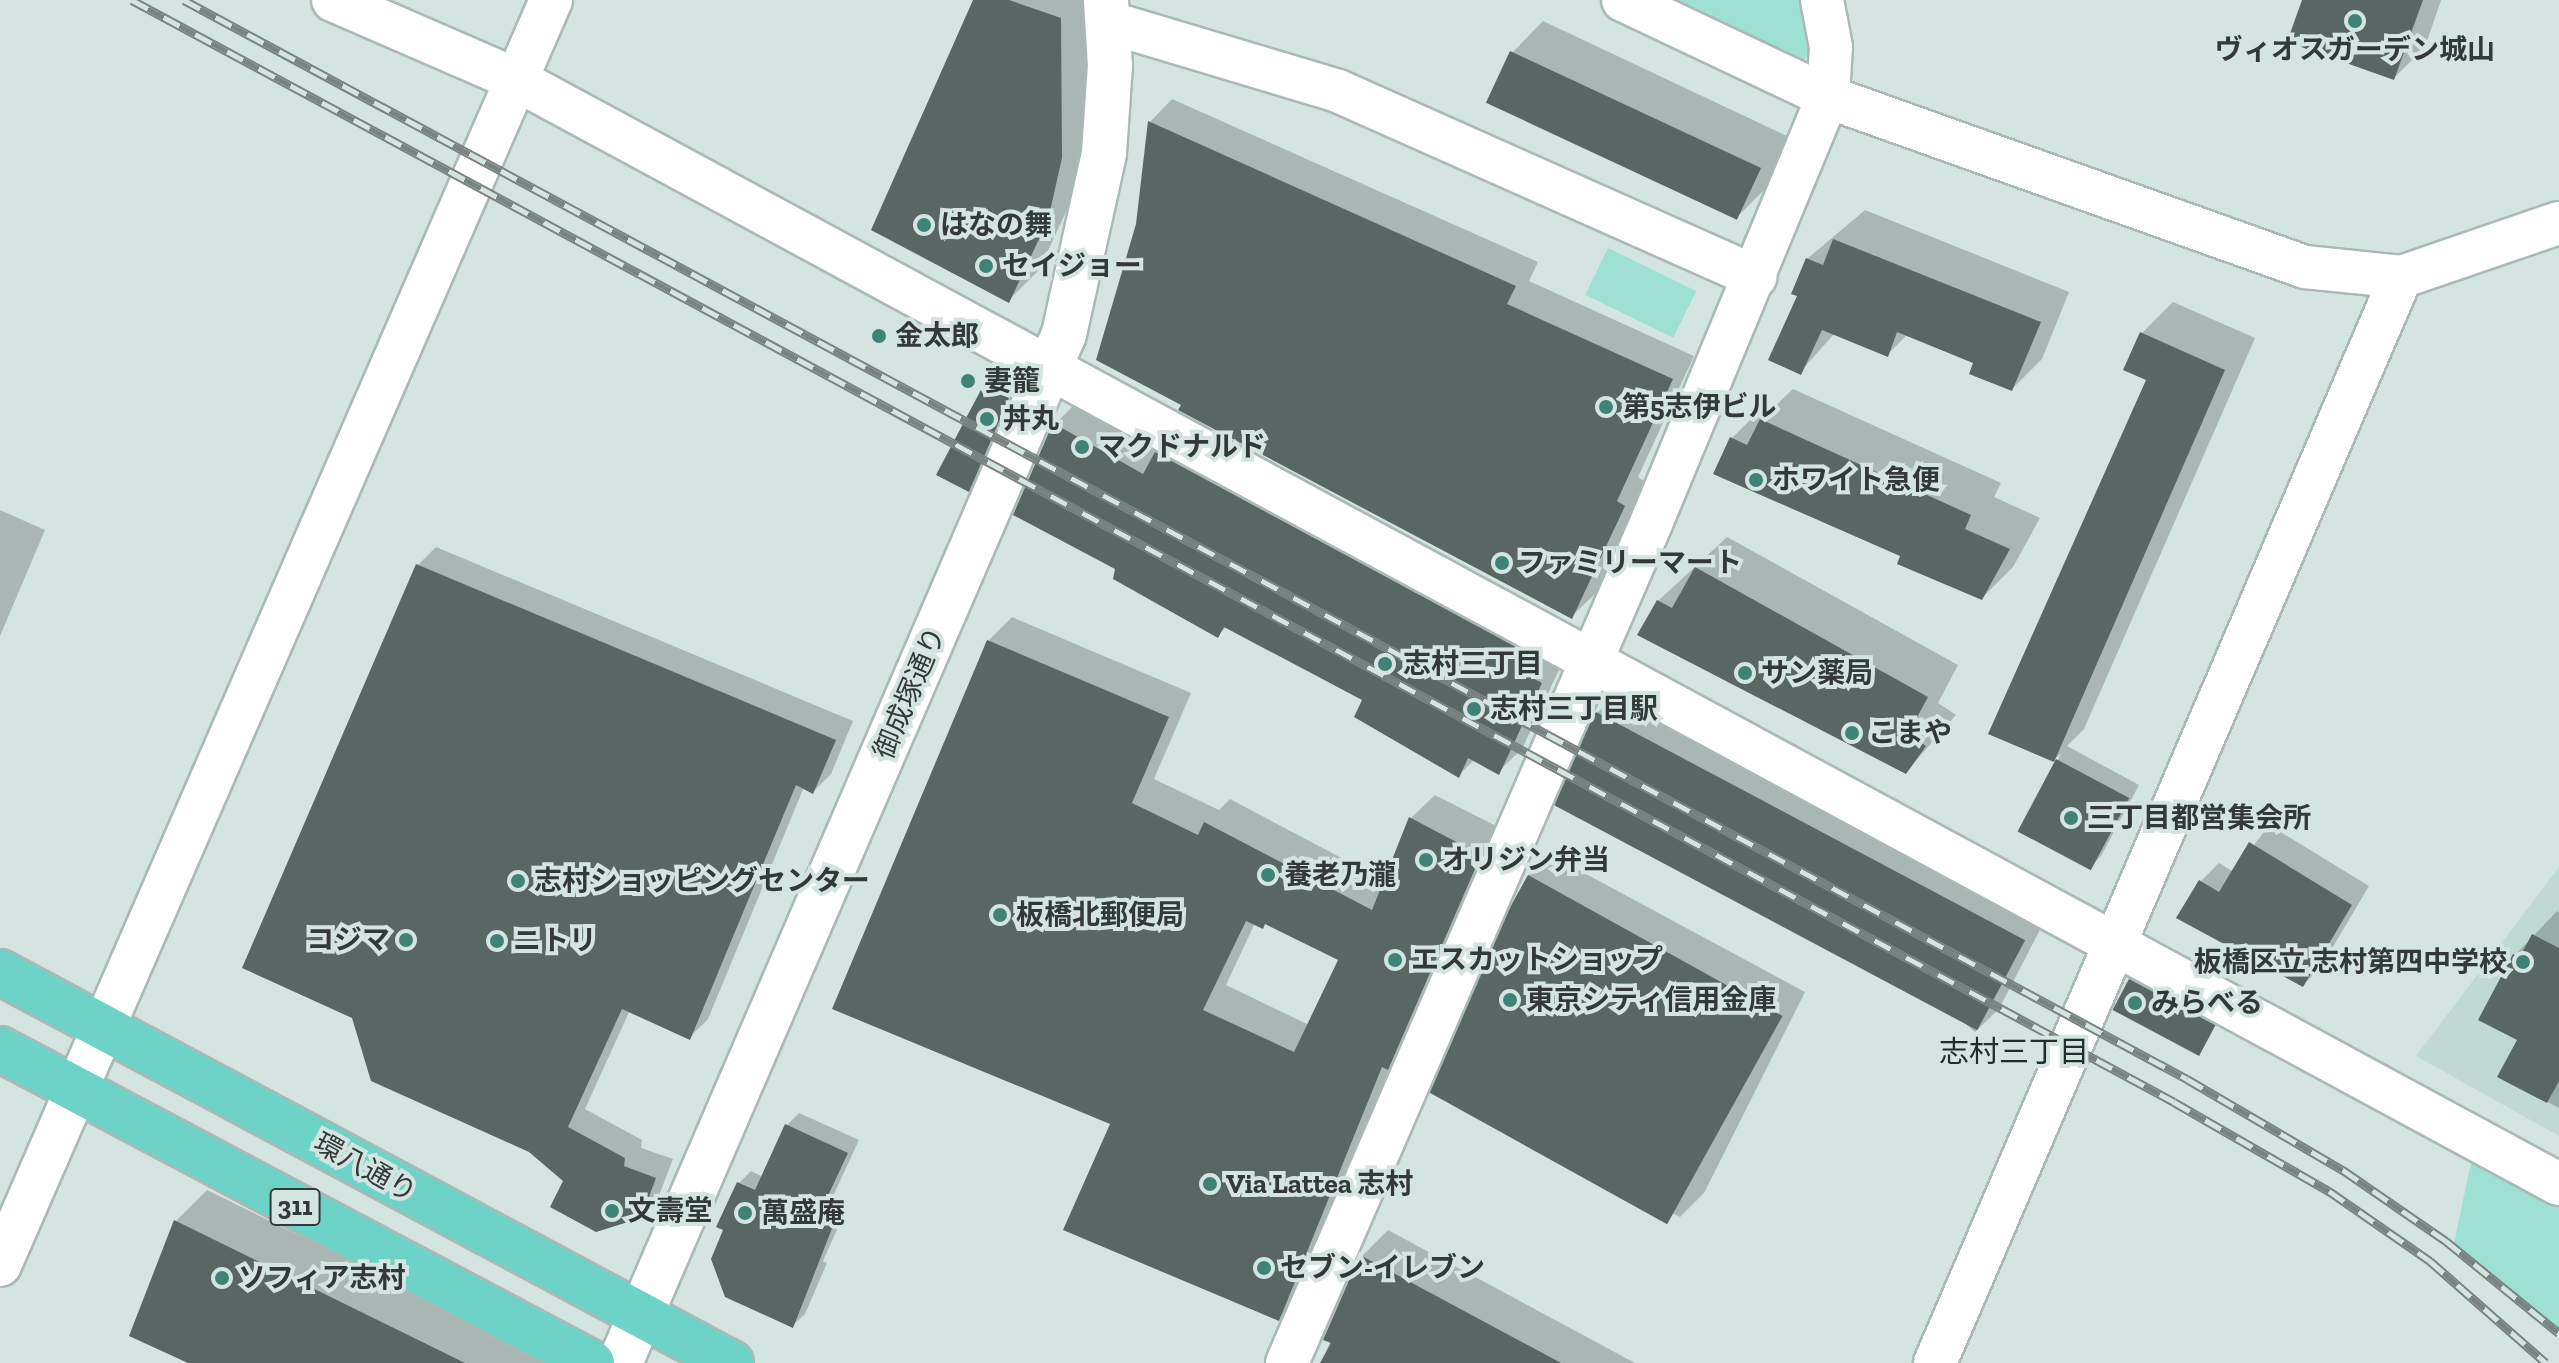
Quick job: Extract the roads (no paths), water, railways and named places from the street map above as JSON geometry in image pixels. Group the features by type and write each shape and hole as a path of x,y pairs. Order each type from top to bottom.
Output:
{"main road":[{"name":"環八通り","path":"0,972 731,1363"},
{"name":"311","path":"0,1049 592,1363"}],"street":[{"path":"333,0 517,80 1049,369 1591,657 2559,1184"},
{"path":"0,1265 551,0"},
{"path":"1623,0 1828,97 2305,267 2401,277 2559,223"},
{"path":"1287,1363 1755,277 1828,97 1831,47 1822,0"},
{"path":"1107,11 1338,91 1755,277"},
{"name":"御成塚通り","path":"620,1363 1064,334 1098,197 1109,110 1107,11"},
{"path":"1935,1363 2401,277"}],"railway":[{"path":"132,0 2174,1102 2329,1191 2430,1261 2546,1363"},
{"path":"184,0 2187,1079 2343,1170 2446,1241 2559,1333"}],"place":[{"name":"ヴィオスガーデン城山","path":"2355,21"},
{"name":"はなの舞","path":"924,225"},
{"name":"セイジョー","path":"986,266"},
{"name":"金太郎","path":"879,336"},
{"name":"妻籠","path":"968,381"},
{"name":"第5志伊ビル","path":"1606,407"},
{"name":"丼丸","path":"987,419"},
{"name":"マクドナルド","path":"1082,447"},
{"name":"ホワイト急便","path":"1756,480"},
{"name":"ファミリーマート","path":"1502,563"},
{"name":"志村三丁目","path":"1385,664"},
{"name":"サン薬局","path":"1745,673"},
{"name":"志村三丁目駅","path":"1474,709"},
{"name":"こまや","path":"1852,733"},
{"name":"三丁目都営集会所","path":"2071,818"},
{"name":"オリジン弁当","path":"1426,860"},
{"name":"養老乃瀧","path":"1268,875"},
{"name":"志村ショッピングセンター","path":"518,881"},
{"name":"板橋北郵便局","path":"1000,915"},
{"name":"コジマ","path":"406,940"},
{"name":"ニトリ","path":"497,941"},
{"name":"エスカットショップ","path":"1395,960"},
{"name":"板橋区立 志村第四中学校","path":"2523,962"},
{"name":"東京シティ信用金庫","path":"1510,1000"},
{"name":"みらべる","path":"2135,1003"},
{"name":"Via Lattea 志村","path":"1210,1184"},
{"name":"文壽堂","path":"612,1211"},
{"name":"萬盛庵","path":"745,1213"},
{"name":"セブン-イレブン","path":"1264,1268"},
{"name":"ソフィア志村","path":"222,1278"}],"district":[{"name":"志村三丁目","path":"2014,1052"}]}
